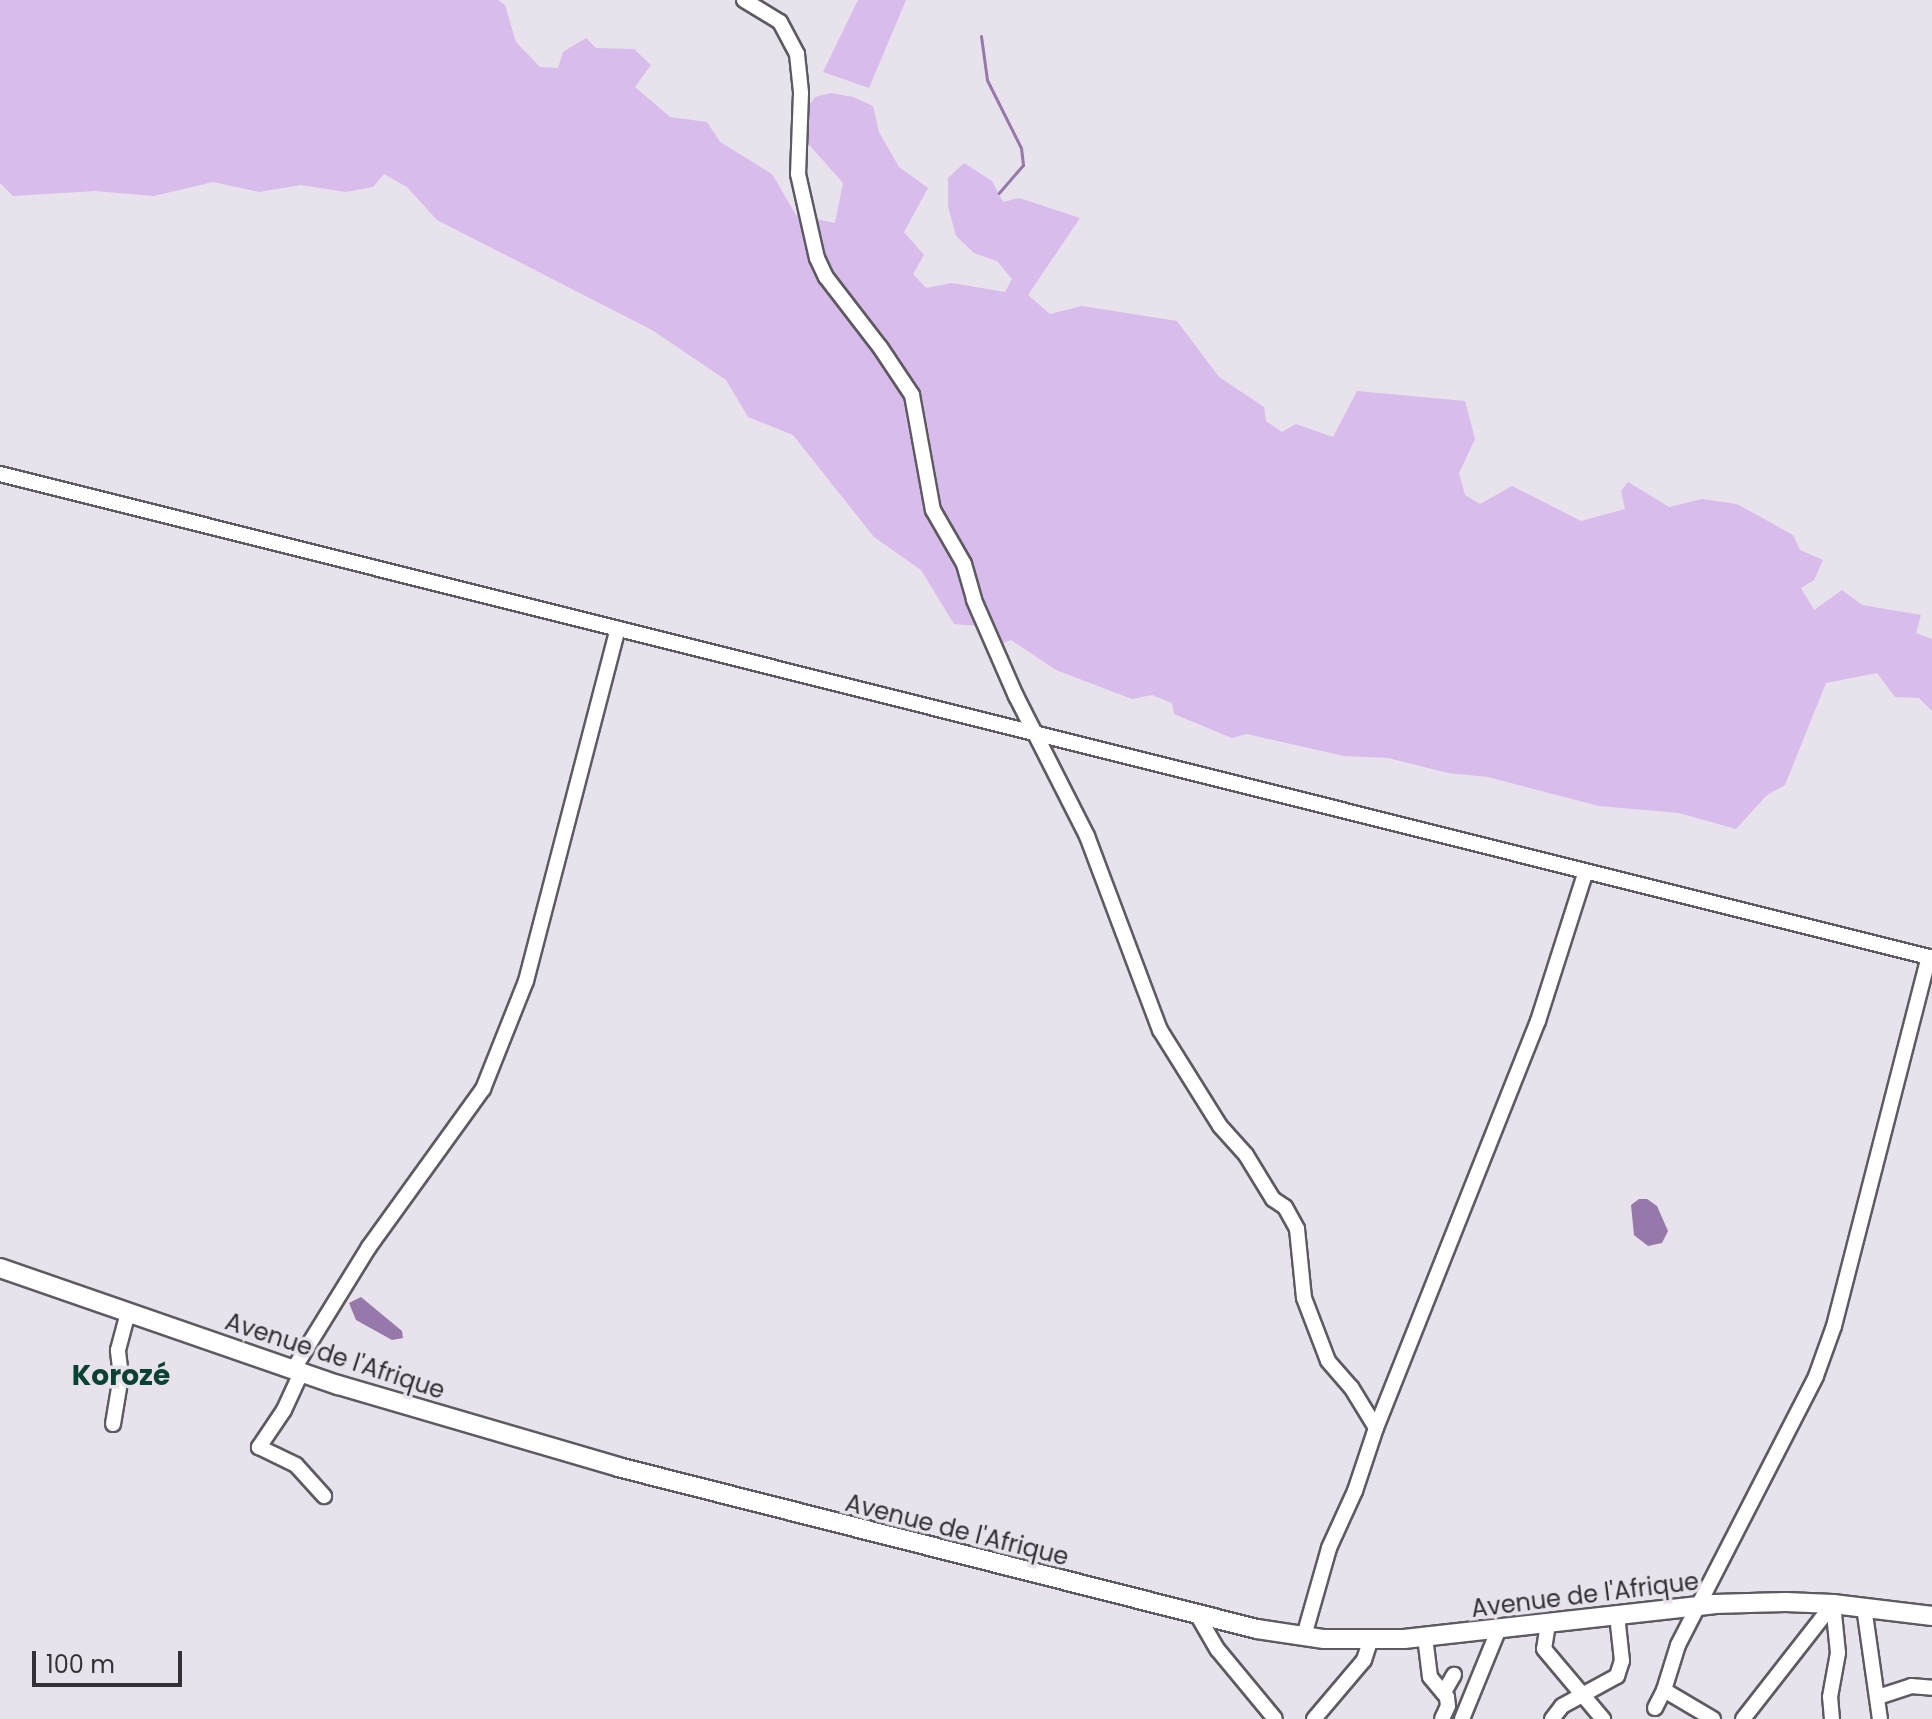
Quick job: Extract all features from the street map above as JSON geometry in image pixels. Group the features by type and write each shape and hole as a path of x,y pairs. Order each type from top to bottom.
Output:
{"main road":[{"name":"Avenue de l'Afrique","path":"0,1268 297,1371 618,1467 1198,1616 1304,1636 1371,1639 1425,1637 1498,1631 1700,1605 1833,1604 1932,1616"}],"street":[{"path":"744,0 780,22 797,54 801,93 799,184 817,258 826,277 880,347 912,395 933,510 964,564 974,600 1087,836 1160,1030 1220,1126 1246,1155 1273,1199 1285,1207 1297,1229 1304,1298 1328,1361 1351,1387 1376,1428"},
{"path":"0,474 1931,958 1829,1338 1816,1376 1678,1645 1655,1708"},
{"path":"324,1496 296,1465 259,1447 284,1410 297,1371 369,1247 483,1089 526,981 618,629"},
{"path":"1304,1636 1329,1548 1355,1491 1376,1428 1538,1021 1586,871"},
{"path":"113,1424 121,1376 118,1350 128,1313"},
{"path":"1743,1719 1833,1604"},
{"path":"1832,1719 1830,1697 1838,1653 1833,1604"},
{"path":"1864,1607 1880,1719"},
{"path":"1552,1719 1562,1706 1612,1681 1621,1667 1617,1615"},
{"path":"1198,1616 1218,1650 1275,1719"},
{"path":"1548,1624 1544,1649 1603,1719"},
{"path":"1462,1719 1498,1631"},
{"path":"1425,1637 1430,1677 1444,1692 1448,1706 1442,1719"},
{"path":"1314,1719 1364,1660 1371,1639"},
{"path":"1444,1692 1454,1675"},
{"path":"1878,1697 1911,1686 1932,1688"},
{"path":"1664,1690 1713,1719"}],"shaded area":[{"path":"0,0 498,0 505,5 516,42 540,67 558,68 563,52 586,38 596,48 634,49 651,65 635,87 670,117 707,122 720,142 772,174 796,215 835,223 843,183 805,140 806,110 815,97 831,93 853,97 873,106 879,132 899,167 928,188 904,232 924,255 913,274 926,288 952,283 1005,292 1012,279 997,261 974,253 956,236 948,206 948,178 964,163 992,181 1003,202 1019,198 1080,218 1028,295 1050,314 1082,306 1177,321 1219,377 1264,407 1266,421 1282,432 1296,424 1333,437 1357,391 1465,401 1475,439 1459,473 1465,495 1480,504 1512,486 1581,521 1625,509 1621,491 1628,482 1669,507 1702,499 1737,504 1793,535 1800,550 1823,560 1814,580 1801,588 1814,610 1842,590 1862,605 1921,615 1916,633 1932,639 1932,711 1919,698 1895,697 1877,673 1826,683 1785,785 1767,795 1736,829 1679,813 1599,806 1488,777 1448,773 1388,758 1344,756 1247,734 1232,738 1174,714 1172,703 1152,695 1132,699 1056,670 1011,640 993,647 980,626 954,624 921,570 874,537 793,435 748,417 726,380 652,330 437,220 407,187 384,174 373,187 346,192 301,185 259,192 213,182 154,196 95,191 13,196 0,183"},
{"path":"858,0 906,0 869,88 823,72"},
{"path":"1639,1199 1647,1199 1657,1206 1668,1231 1662,1243 1648,1246 1634,1235 1631,1205"},
{"path":"361,1297 402,1331 403,1338 392,1340 356,1320 349,1303"}],"waterway":[{"path":"981,36 987,80 1021,148 1023,165 999,193"}],"district":[{"name":"Korozé","path":"121,1376"}]}
